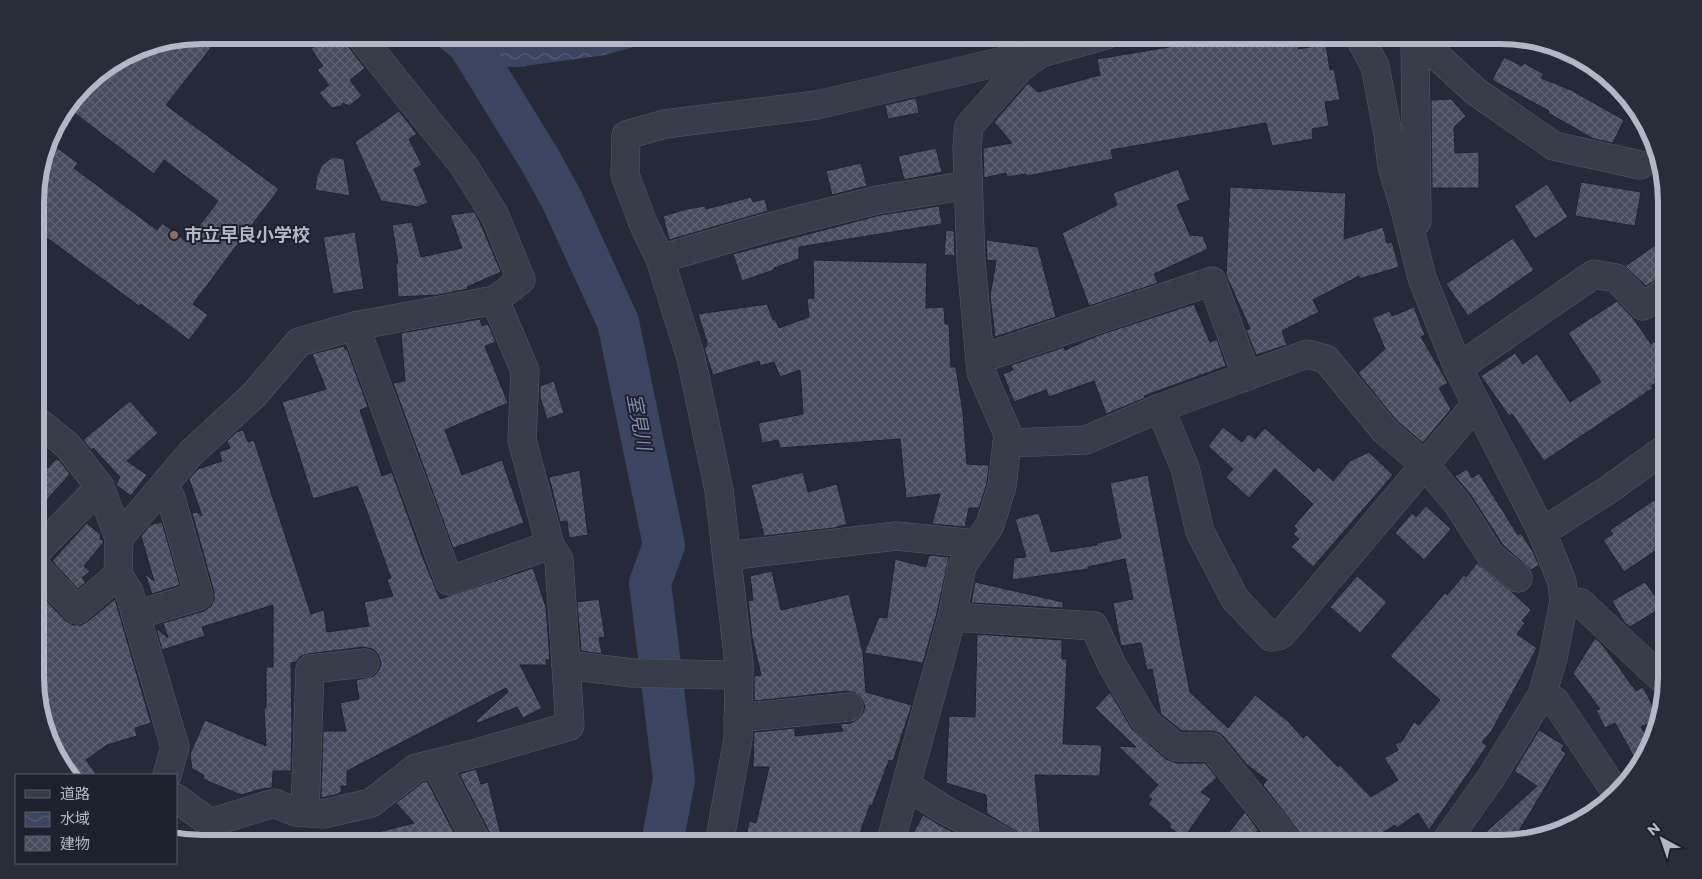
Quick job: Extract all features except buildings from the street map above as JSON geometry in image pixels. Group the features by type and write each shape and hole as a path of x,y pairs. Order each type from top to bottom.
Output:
{"street":[{"path":"119,538 191,453 254,395 299,342 355,326 495,300 521,280 494,216 464,166 367,44"},
{"path":"892,835 952,617 962,566 990,525 1002,486 1008,434 981,372 971,261 967,146 969,126 1025,64 1041,53 1074,44"},
{"path":"1363,44 1375,66 1388,134 1392,167 1422,278 1458,368 1542,532 1562,582 1564,601 1553,658 1542,695 1492,776 1450,835"},
{"path":"1415,44 1418,192 1417,258"},
{"path":"1424,44 1475,91 1554,146 1640,165"},
{"path":"721,835 738,740 740,664 719,490 691,358 660,259 643,223 625,175 626,135 665,124 816,105 1012,59 1025,64"},
{"path":"660,259 769,227 877,200 968,184"},
{"path":"1458,368 1594,274 1616,278 1643,306 1658,297"},
{"path":"980,359 1212,281 1247,377"},
{"path":"178,799 210,823 274,803 296,812 323,814 371,803 416,768 570,726 559,560 550,545 522,440 526,372 495,300"},
{"path":"355,326 449,581 550,545"},
{"path":"1007,442 1086,440 1160,408 1307,354 1326,359 1385,431 1424,464 1458,503 1491,556 1518,578"},
{"path":"1160,408 1185,468 1200,532 1236,599 1271,637 1281,635 1424,464 1467,415 1478,408"},
{"path":"44,426 68,446 100,487 119,538 118,574 129,592 175,747 167,774"},
{"path":"1542,532 1608,490 1658,454"},
{"path":"44,544 100,487"},
{"path":"136,614 199,596 171,498 158,492"},
{"path":"727,556 896,536 977,544"},
{"path":"44,575 77,610 118,574"},
{"path":"1564,601 1580,603 1658,675"},
{"path":"952,617 1094,626 1112,665 1145,721 1176,747 1212,747 1283,835"},
{"path":"306,812 310,669 365,663"},
{"path":"566,665 633,673 728,675"},
{"path":"1542,695 1555,701 1613,787"},
{"path":"738,718 849,707"},
{"path":"436,764 473,835"},
{"path":"906,785 943,809 992,835"}],"water":[{"path":"435,44 644,44 605,55 518,67 463,65"}],"waterway":[{"name":"室見川","path":"469,44 540,160 562,200 618,322 664,545 650,583 674,779 664,835"}],"place":[{"name":"市立早良小学校","path":"174,235"}]}
